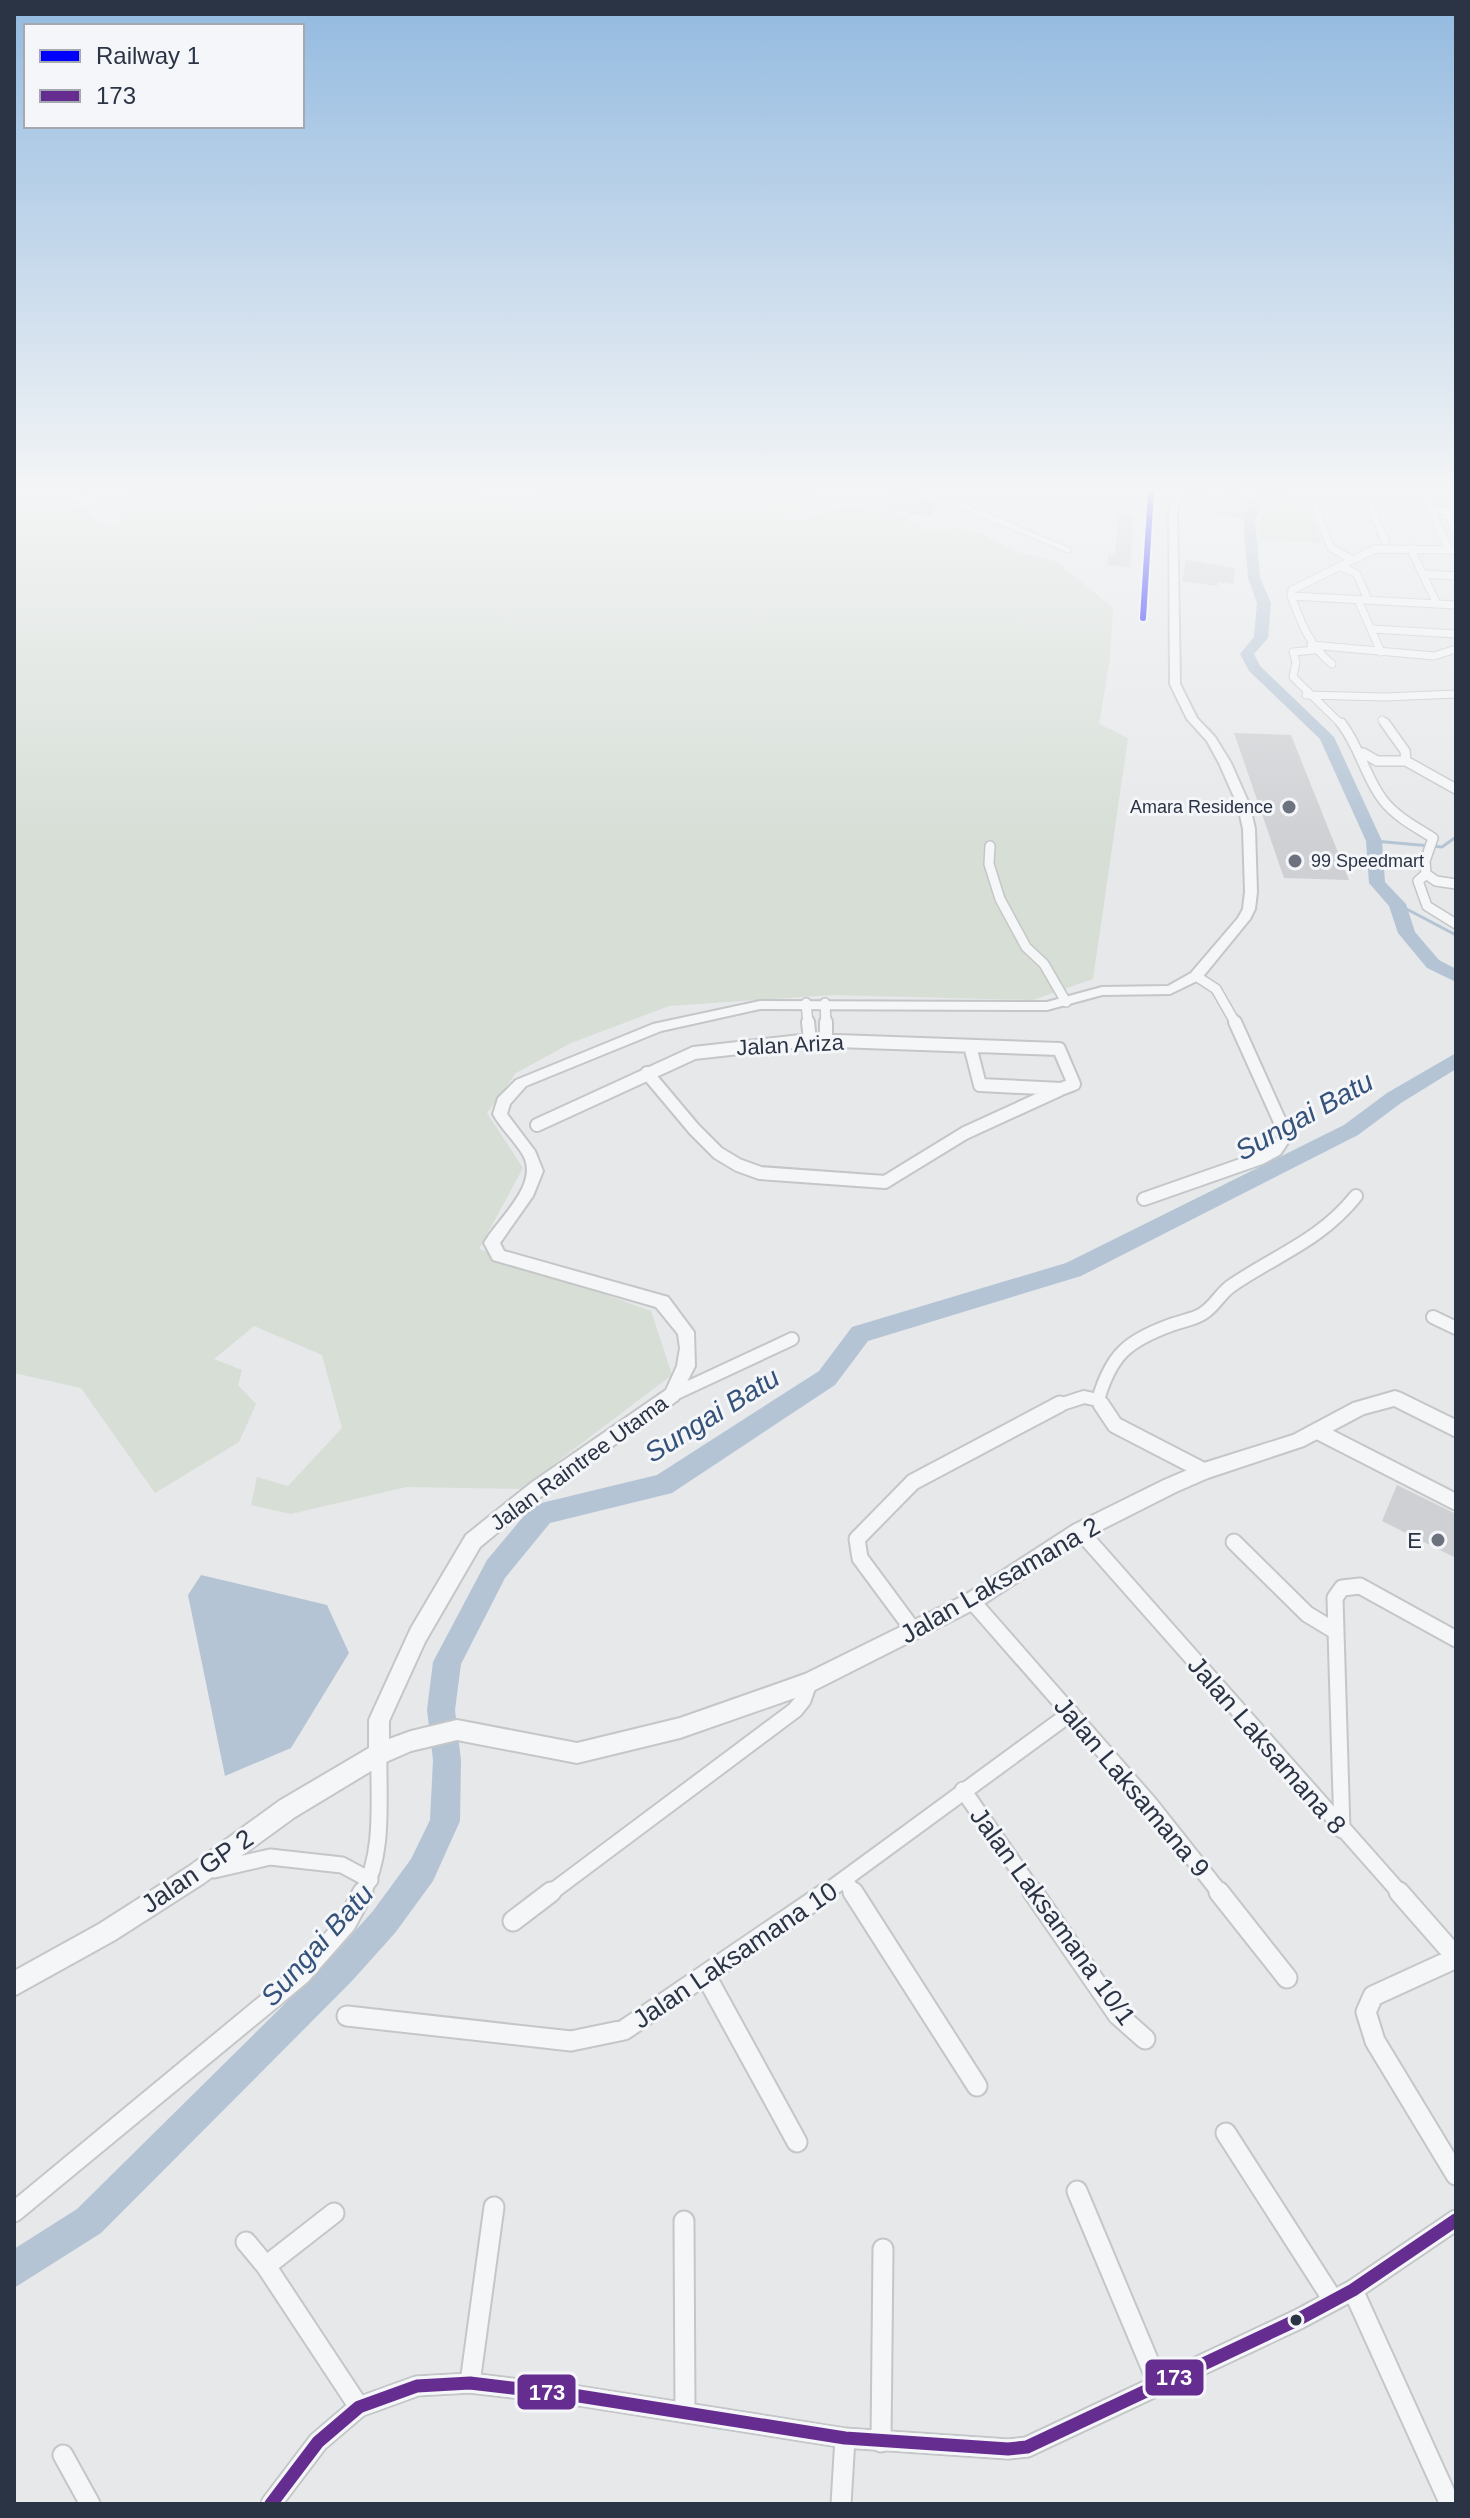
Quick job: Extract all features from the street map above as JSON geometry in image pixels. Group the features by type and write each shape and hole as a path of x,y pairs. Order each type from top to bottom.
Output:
{"street":[{"path":"810,1040 806,1003 995,1007 1066,1002 1102,991 1170,990 1196,976 1249,909 1249,829 1244,806 1225,763 1211,739 1192,719 1175,684 1174,609"},
{"path":"1296,609 1313,648 1332,664"},
{"path":"1362,609 1381,652"},
{"path":"1373,629 1456,634"},
{"path":"1426,874 1425,861 1432,844 1398,816 1378,793 1363,753 1340,722 1306,695 1293,677 1296,662 1292,653 1313,648 1434,656 1446,655 1456,649"},
{"path":"1306,695 1385,697 1456,694"},
{"path":"1382,720 1405,751 1406,761"},
{"path":"1363,753 1377,761 1406,761 1456,789"},
{"path":"990,846 989,864 1000,899 1026,947 1044,964 1066,1002"},
{"path":"1426,874 1436,881 1456,884"},
{"path":"1426,874 1418,881 1427,906 1456,924"},
{"path":"1144,1199 1261,1158 1276,1150 1286,1135 1228,1006 1216,989 1196,976"},
{"name":"Jalan Raintree Utama","path":"379,1754 379,1720 418,1635 473,1541 537,1489 672,1395 681,1381 688,1348 686,1332 662,1302 499,1256 492,1243 498,1228 528,1194 535,1176 535,1163 500,1114 503,1102 521,1083 658,1027 760,1005 806,1003"},
{"path":"825,1003 826,1040"},
{"name":"Jalan Ariza","path":"537,1125 694,1053 810,1040 1059,1049 1074,1084 1061,1089"},
{"path":"970,1046 980,1085 1061,1089"},
{"path":"647,1073 694,1129 718,1153 738,1165 760,1173 885,1182 965,1133 1061,1089"},
{"path":"1098,1400 1106,1372 1117,1355 1132,1342 1169,1325 1204,1314 1229,1287 1298,1248 1343,1212 1356,1196"},
{"path":"1433,1317 1456,1328"},
{"path":"672,1395 792,1339"},
{"path":"914,1631 860,1558 857,1539 913,1482 1063,1402 1084,1397 1098,1400 1115,1425 1204,1471"},
{"name":"Jalan Laksamana 2","path":"411,1741 457,1730 552,1750 588,1752 680,1728 809,1683 972,1601 1080,1531 1204,1471 1298,1441 1359,1408 1395,1398 1456,1429"},
{"path":"1317,1431 1456,1502"},
{"name":"Jalan Laksamana 8","path":"1080,1531 1456,1958"},
{"path":"1234,1542 1307,1614 1335,1631"},
{"path":"1342,1830 1335,1598 1342,1588 1360,1586 1456,1639"},
{"name":"Jalan Laksamana 9","path":"972,1601 1149,1803 1287,1978"},
{"path":"513,1921 795,1710 803,1700 809,1683"},
{"name":"Jalan Laksamana 10","path":"347,2016 571,2041 624,2030 845,1880 1071,1713"},
{"name":"Jalan GP 2","path":"14,1984 107,1932 196,1875 287,1809 379,1754 411,1741"},
{"path":"14,2212 301,1975 346,1924 370,1880 378,1840 379,1754"},
{"name":"Jalan Laksamana 10/1","path":"963,1790 1118,2015 1145,2039"},
{"path":"196,1875 270,1857 342,1865 370,1880"},
{"path":"845,1880 977,2086"},
{"path":"1456,1958 1373,1996 1366,2012 1375,2041 1456,2175"},
{"path":"706,1976 797,2142"},
{"path":"1226,2133 1333,2300"},
{"path":"1077,2191 1159,2386"},
{"path":"470,2383 494,2207"},
{"path":"266,2266 334,2213"},
{"path":"271,2504 318,2442 359,2407 417,2386 470,2383 881,2442 1008,2449 1027,2447 1353,2290 1456,2220"},
{"path":"684,2221 685,2412"},
{"path":"246,2242 266,2266 359,2407"},
{"path":"881,2442 883,2249"},
{"path":"1353,2290 1450,2504"},
{"path":"841,2504 845,2438"},
{"path":"63,2455 90,2504"}],"shaded area":[{"path":"14,609 1113,609 1110,659 1099,724 1128,738 1093,979 1033,1000 832,995 669,1006 571,1043 516,1073 487,1113 523,1168 479,1249 651,1311 672,1375 521,1489 406,1487 291,1514 251,1505 257,1477 288,1486 342,1428 322,1355 254,1326 214,1359 242,1370 238,1385 256,1404 239,1442 155,1493 81,1388 14,1373"}],"water":[{"path":"201,1575 327,1605 349,1653 291,1748 225,1776 188,1595"}],"building":[{"name":"Amara Residence","path":"1234,733 1291,735 1349,880 1284,878"},
{"name":"E","path":"1397,1485 1456,1514 1456,1558 1382,1521"}],"waterway":[{"name":"Sungai Batu","path":"1264,609 1261,638 1247,654 1254,668 1327,737 1374,841 1377,883 1397,904 1407,933 1433,964 1456,976"},
{"path":"1374,841 1442,847 1456,837"},
{"path":"1397,904 1456,935"},
{"name":"Sungai Batu","path":"14,2270 89,2221 340,1971 384,1922 422,1870 445,1821 447,1760 441,1710 447,1662 496,1569 542,1513 663,1485 827,1378 860,1334 1073,1270 1351,1130 1394,1098 1456,1060"}],"rail line":[{"name":"1","path":"1143,618 1144,609"}],"transit line":[{"name":"173","path":"271,2504 318,2442 359,2407 417,2386 470,2383 579,2396 845,2438 1008,2449 1027,2447 1299,2319 1353,2290 1456,2220"}],"place":[{"name":"Amara Residence","path":"1289,807"},
{"name":"99 Speedmart","path":"1295,861"},
{"name":"E","path":"1438,1540"}]}
